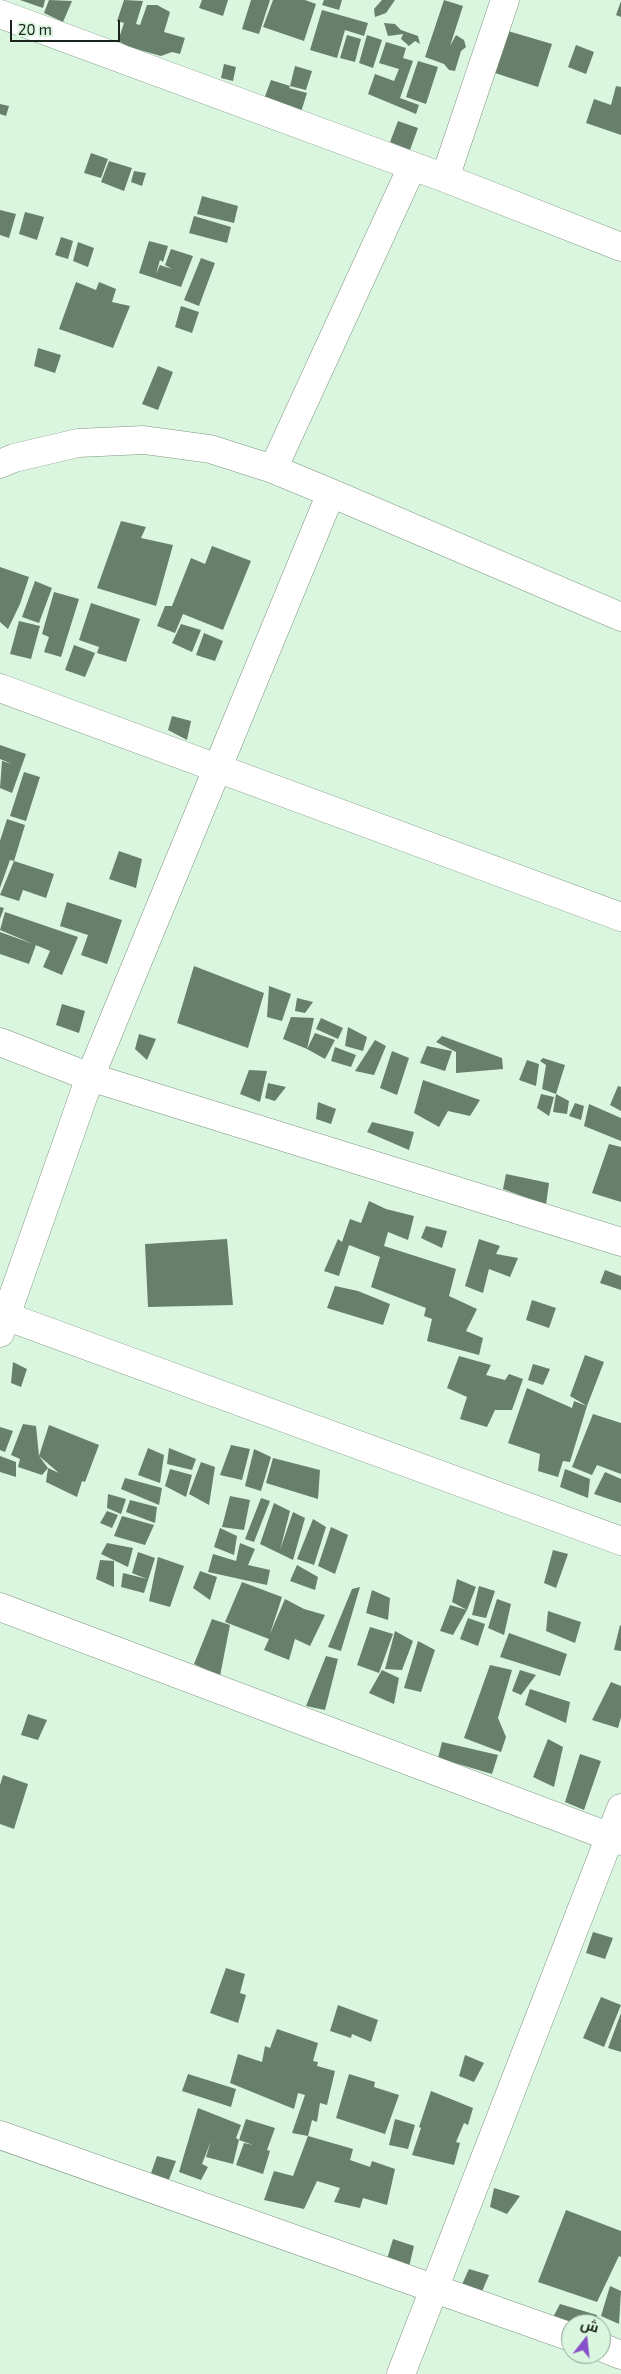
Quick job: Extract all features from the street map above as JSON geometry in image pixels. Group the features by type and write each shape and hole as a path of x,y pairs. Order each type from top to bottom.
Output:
{"street":[{"path":"445,178 505,0"},
{"path":"0,14 445,178 621,247"},
{"path":"273,469 412,167"},
{"path":"0,464 14,458 78,443 144,440 210,449 273,469 621,617"},
{"path":"331,493 90,1077 2,1321 621,1541"},
{"path":"0,688 621,917"},
{"path":"0,1042 90,1077 621,1242"},
{"path":"0,1607 615,1839"},
{"path":"401,2374 433,2288 615,1839 621,1808"},
{"path":"0,2135 561,2333"}],"building":[{"path":"20,0 45,0 43,8"},
{"path":"49,0 72,1 63,22 44,13"},
{"path":"124,0 143,1 136,24 140,25 147,5 157,5 170,12 164,32 185,38 180,54 172,52 161,56 129,47 118,41 124,23 117,21"},
{"path":"202,0 228,0 223,16 199,8"},
{"path":"251,0 270,0 259,34 242,29"},
{"path":"273,0 305,0 316,4 304,41 263,27"},
{"path":"324,0 342,0 339,10 322,5"},
{"path":"382,0 395,0 386,13 375,17 374,9"},
{"path":"444,0 463,6 450,46 456,35 464,40 466,47 461,51 455,71 449,70 444,64 425,57"},
{"path":"621,1 621,17 616,15"},
{"path":"322,10 368,23 364,36 345,30 337,58 310,50"},
{"path":"384,23 395,24 401,30 418,36 420,44 415,41 409,46 401,39 403,34 388,36"},
{"path":"508,31 552,44 538,87 495,73"},
{"path":"347,35 361,39 355,62 340,58"},
{"path":"367,35 382,40 373,68 359,63"},
{"path":"386,42 406,48 403,58 413,61 400,98 419,105 416,114 368,94 375,74 394,81 399,69 379,63"},
{"path":"576,45 594,52 586,74 568,67"},
{"path":"418,61 438,67 426,104 406,97"},
{"path":"224,64 236,67 233,81 221,78"},
{"path":"295,66 312,71 306,90 290,86"},
{"path":"271,80 290,86 289,88 307,93 301,112 264,99"},
{"path":"616,86 621,87 621,135 586,123 594,99 611,105"},
{"path":"0,104 9,106 6,116 0,114"},
{"path":"398,121 418,128 410,150 390,142"},
{"path":"91,153 108,159 101,178 84,173"},
{"path":"109,161 132,168 124,191 101,182"},
{"path":"134,171 146,173 142,186 131,182"},
{"path":"202,196 238,206 234,223 197,214"},
{"path":"0,210 16,214 9,238 0,235"},
{"path":"25,212 44,217 37,240 19,234"},
{"path":"194,216 231,227 227,243 189,233"},
{"path":"61,237 73,241 68,259 55,255"},
{"path":"149,241 168,246 163,262 160,260 156,274 160,265 172,269 165,265 171,249 193,256 181,287 139,273"},
{"path":"78,242 94,248 88,267 73,261"},
{"path":"201,258 215,263 199,306 184,300"},
{"path":"76,282 96,290 99,282 116,289 112,302 130,306 113,348 59,329"},
{"path":"181,306 199,312 192,333 175,327"},
{"path":"38,348 61,355 55,373 34,366"},
{"path":"158,366 173,372 158,410 142,404"},
{"path":"121,521 146,527 141,538 173,545 156,606 97,588"},
{"path":"212,546 251,561 223,630 183,614 175,633 157,626 165,606 172,606 191,558 205,564"},
{"path":"0,567 29,577 20,604 8,629 0,622"},
{"path":"35,581 52,588 39,623 22,617"},
{"path":"54,592 79,599 61,657 44,652 49,637 42,634"},
{"path":"91,603 140,619 126,662 97,653 99,647 79,640"},
{"path":"19,621 40,626 31,659 10,654"},
{"path":"181,624 201,630 192,652 172,643"},
{"path":"204,633 223,641 215,661 196,655"},
{"path":"74,645 95,653 85,677 65,670"},
{"path":"172,716 191,721 187,740 168,730"},
{"path":"0,745 26,754 12,793 0,788 2,761 12,764 0,759"},
{"path":"24,772 40,777 26,821 10,816"},
{"path":"7,819 25,825 14,861 10,860 0,888 0,841"},
{"path":"119,851 142,859 136,888 109,879"},
{"path":"14,861 54,874 46,898 23,890 19,901 0,895"},
{"path":"67,902 122,920 107,964 81,955 88,935 60,926"},
{"path":"0,907 4,908 0,919"},
{"path":"5,912 78,937 62,975 43,967 50,951 0,930"},
{"path":"0,932 36,945 29,964 0,954"},
{"path":"194,966 264,993 248,1048 177,1023"},
{"path":"269,986 291,994 282,1021 267,1017"},
{"path":"297,998 313,1002 305,1013 295,1011"},
{"path":"62,1004 85,1011 79,1033 56,1025"},
{"path":"291,1017 314,1018 307,1049 283,1039"},
{"path":"321,1018 343,1028 338,1039 316,1029"},
{"path":"348,1027 367,1037 363,1051 345,1046"},
{"path":"315,1033 335,1040 325,1059 307,1049"},
{"path":"139,1034 156,1039 147,1060 135,1049"},
{"path":"442,1036 502,1058 503,1069 456,1073 456,1052 436,1042"},
{"path":"375,1040 386,1046 374,1075 355,1071"},
{"path":"427,1046 452,1051 445,1071 420,1063"},
{"path":"335,1047 356,1055 351,1067 331,1061"},
{"path":"392,1051 409,1058 397,1095 380,1088"},
{"path":"543,1058 565,1065 556,1094 542,1089 546,1065 540,1061"},
{"path":"527,1060 539,1064 536,1086 519,1080"},
{"path":"249,1070 267,1071 260,1102 240,1094"},
{"path":"423,1080 480,1100 470,1116 448,1111 439,1127 414,1113"},
{"path":"268,1083 286,1087 275,1101 265,1098"},
{"path":"618,1086 621,1087 621,1111 610,1105"},
{"path":"541,1094 554,1097 549,1116 537,1108"},
{"path":"556,1094 569,1101 567,1114 553,1112"},
{"path":"318,1102 336,1109 331,1124 316,1119"},
{"path":"575,1103 584,1106 581,1120 569,1116"},
{"path":"589,1104 621,1118 621,1141 584,1126"},
{"path":"372,1122 414,1132 409,1150 367,1132"},
{"path":"609,1144 621,1147 621,1202 592,1193"},
{"path":"506,1174 549,1183 546,1205 503,1189"},
{"path":"369,1201 386,1209 414,1216 408,1240 388,1232 384,1246 456,1269 449,1296 477,1309 466,1331 483,1338 479,1355 427,1341 432,1319 424,1316 426,1308 371,1287 380,1257 349,1245 339,1276 324,1271 338,1239 342,1242 350,1219 361,1223"},
{"path":"426,1226 447,1231 442,1248 421,1238"},
{"path":"227,1239 233,1305 148,1307 145,1244"},
{"path":"479,1239 500,1246 496,1254 518,1258 510,1277 489,1269 483,1293 465,1286"},
{"path":"605,1270 621,1276 621,1290 600,1283"},
{"path":"335,1286 358,1291 390,1304 383,1325 327,1308"},
{"path":"532,1300 556,1308 549,1328 526,1320"},
{"path":"585,1355 604,1362 587,1406 570,1396"},
{"path":"459,1356 491,1365 486,1375 505,1380 509,1374 523,1379 512,1410 495,1410 487,1427 460,1419 467,1397 447,1388"},
{"path":"13,1362 27,1369 21,1387 11,1383"},
{"path":"533,1364 550,1369 543,1385 528,1380"},
{"path":"527,1388 572,1408 574,1401 587,1406 570,1462 563,1461 558,1477 538,1471 540,1454 508,1443"},
{"path":"593,1414 621,1423 621,1474 597,1465 592,1475 572,1467"},
{"path":"23,1424 36,1426 39,1456 48,1468 42,1475 18,1467 20,1459 11,1455"},
{"path":"49,1425 99,1445 85,1482 82,1481 77,1497 46,1482 48,1468 59,1473 39,1456"},
{"path":"0,1427 13,1431 5,1452 0,1450"},
{"path":"231,1445 250,1449 242,1480 220,1475"},
{"path":"148,1448 164,1455 160,1483 138,1475"},
{"path":"169,1448 196,1459 192,1470 167,1464"},
{"path":"254,1449 271,1457 261,1491 245,1486"},
{"path":"0,1456 16,1462 16,1477 0,1472"},
{"path":"273,1458 320,1470 318,1499 266,1483"},
{"path":"201,1462 215,1467 209,1505 189,1494"},
{"path":"170,1469 192,1475 186,1497 165,1486"},
{"path":"565,1469 590,1479 588,1498 560,1487"},
{"path":"605,1472 621,1479 621,1503 594,1494"},
{"path":"125,1478 162,1488 159,1505 121,1489"},
{"path":"108,1494 126,1499 121,1514 107,1508"},
{"path":"230,1496 250,1500 244,1530 222,1527"},
{"path":"261,1498 270,1501 254,1542 245,1539"},
{"path":"130,1500 157,1507 155,1523 126,1512"},
{"path":"274,1503 290,1511 280,1550 293,1512 305,1518 293,1560 260,1544"},
{"path":"107,1511 118,1515 112,1528 100,1523"},
{"path":"122,1516 154,1525 145,1545 114,1536"},
{"path":"313,1519 326,1527 314,1565 297,1559"},
{"path":"331,1527 348,1535 335,1574 318,1566"},
{"path":"220,1528 237,1536 234,1555 214,1547"},
{"path":"107,1543 133,1548 128,1567 101,1554"},
{"path":"240,1543 255,1549 248,1565 270,1570 267,1585 208,1572 213,1554 236,1561"},
{"path":"553,1550 568,1554 556,1588 544,1583"},
{"path":"138,1552 155,1558 144,1593 121,1587 123,1573 147,1579 132,1573"},
{"path":"158,1557 184,1566 170,1607 149,1601"},
{"path":"100,1560 114,1561 114,1587 96,1579"},
{"path":"297,1565 318,1577 315,1590 290,1581"},
{"path":"200,1571 217,1577 210,1600 193,1588"},
{"path":"457,1579 476,1587 467,1610 452,1602"},
{"path":"242,1582 282,1597 270,1634 285,1599 304,1609 325,1615 310,1646 295,1639 289,1660 264,1650 269,1639 225,1622"},
{"path":"479,1586 495,1591 486,1618 472,1615"},
{"path":"360,1587 341,1651 328,1647 352,1589"},
{"path":"372,1590 390,1598 388,1620 366,1613"},
{"path":"497,1599 511,1604 504,1635 488,1628"},
{"path":"450,1605 467,1610 453,1635 440,1631"},
{"path":"548,1611 581,1622 575,1643 546,1631"},
{"path":"468,1618 485,1624 478,1646 460,1639"},
{"path":"212,1619 230,1625 220,1676 194,1664"},
{"path":"621,1626 621,1651 614,1650"},
{"path":"370,1627 393,1634 379,1673 357,1665"},
{"path":"395,1631 413,1641 402,1670 385,1669"},
{"path":"509,1633 567,1654 560,1676 500,1657"},
{"path":"418,1641 435,1650 421,1692 404,1688"},
{"path":"326,1656 338,1659 325,1710 306,1706"},
{"path":"490,1665 512,1670 498,1718 506,1737 501,1752 464,1738"},
{"path":"382,1670 399,1678 394,1704 369,1693"},
{"path":"520,1670 536,1675 521,1695 512,1691"},
{"path":"611,1682 621,1686 621,1717 618,1728 592,1720"},
{"path":"530,1689 570,1702 566,1723 525,1705"},
{"path":"28,1714 47,1720 38,1740 21,1735"},
{"path":"548,1739 563,1747 554,1787 533,1777"},
{"path":"442,1742 498,1755 492,1774 438,1758"},
{"path":"580,1754 601,1761 584,1810 565,1802"},
{"path":"3,1775 28,1784 14,1829 0,1824 0,1785"},
{"path":"593,1932 613,1938 605,1959 586,1953"},
{"path":"226,1968 245,1974 240,1993 246,1995 238,2023 210,2013"},
{"path":"601,1997 621,2005 604,2047 583,2038"},
{"path":"338,2005 378,2020 371,2042 352,2034 351,2038 330,2031"},
{"path":"621,2013 621,2052 608,2048"},
{"path":"277,2029 318,2043 313,2061 318,2062 317,2066 335,2071 327,2105 320,2103 317,2122 312,2120 308,2136 292,2133 305,2095 298,2093 294,2109 230,2083 238,2054 262,2062 265,2046 270,2048"},
{"path":"465,2055 484,2063 474,2082 459,2076"},
{"path":"188,2074 236,2089 231,2107 182,2091"},
{"path":"349,2074 375,2082 374,2087 399,2095 385,2134 336,2118"},
{"path":"431,2091 473,2108 468,2125 464,2123 456,2142 460,2143 454,2165 412,2155"},
{"path":"198,2108 241,2125 236,2138 239,2140 233,2164 206,2157 211,2141 202,2164 208,2167 201,2180 179,2172"},
{"path":"246,2119 275,2128 267,2150 270,2151 263,2174 236,2165 244,2143 253,2145 239,2140"},
{"path":"395,2119 415,2125 408,2149 389,2145"},
{"path":"308,2136 353,2149 350,2160 370,2167 372,2161 395,2169 387,2205 363,2198 360,2208 334,2202 340,2188 317,2181 304,2209 264,2200 274,2171 293,2176"},
{"path":"157,2156 176,2161 168,2182 149,2179"},
{"path":"494,2188 520,2196 507,2214 490,2207"},
{"path":"566,2210 621,2231 621,2257 619,2256 597,2302 538,2282"},
{"path":"393,2239 414,2246 409,2267 387,2259"},
{"path":"469,2269 489,2275 477,2303 459,2291"},
{"path":"610,2286 621,2291 619,2324 611,2320 611,2314 602,2314"},
{"path":"560,2304 594,2314 561,2314 561,2322 551,2321"}]}
